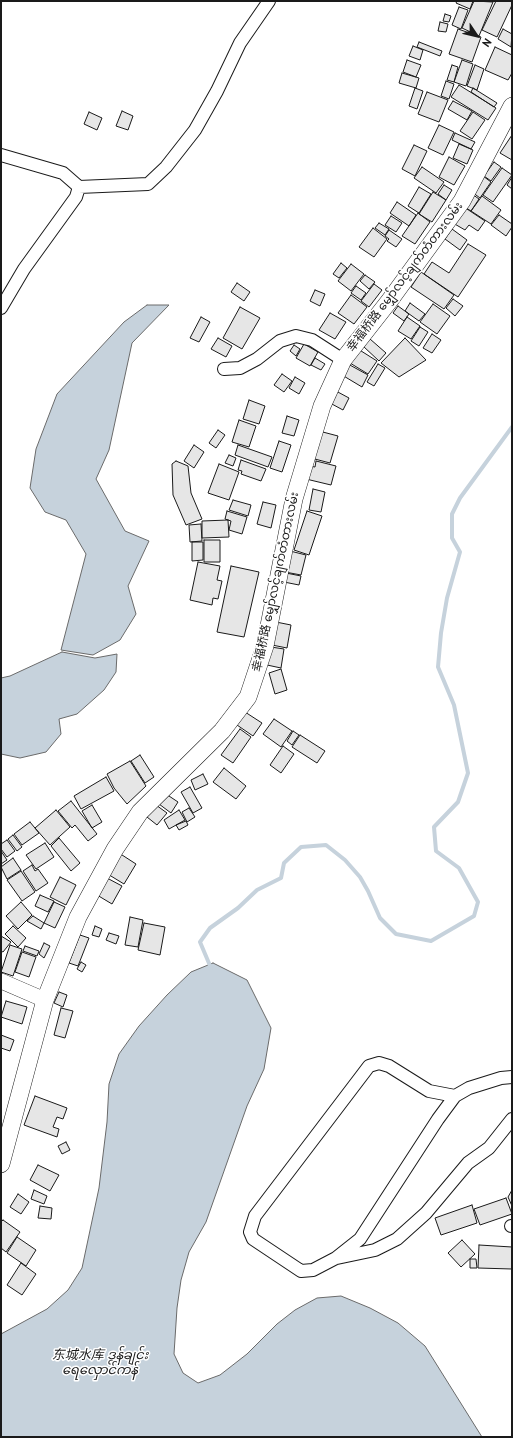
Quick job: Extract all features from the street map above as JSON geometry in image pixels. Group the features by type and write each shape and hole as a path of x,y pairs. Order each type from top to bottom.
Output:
{"main road":[{"name":"幸福桥路 မျှော်လင့်ချက်တံတားလမ်း","path":"1,1164 45,1000 78,917 115,849 140,812 222,731 248,697 265,646 294,499 322,406 342,360 390,300 462,201 512,106"}],"street":[{"path":"1,155 63,173 78,187 148,184 166,167 195,130 217,91 240,43 269,1"},
{"path":"1,308 24,269 76,197 78,187"},
{"path":"224,369 240,368 257,359 280,341 296,336 312,340 342,360"},
{"path":"1,981 45,1000"},
{"path":"455,1096 429,1091 389,1066 379,1063 369,1066 255,1216 250,1232 253,1239 301,1271 313,1270 336,1258 360,1239 438,1119 455,1096 469,1088 501,1078 512,1077"},
{"path":"336,1258 375,1250 397,1239 426,1213 468,1163 489,1148 512,1119"}],"water":[{"path":"147,305 169,305 132,343 109,450 96,479 125,531 149,541 128,586 136,614 120,640 93,655 61,650 86,554 66,520 45,512 30,488 36,449 57,394 124,322"},
{"path":"62,652 95,658 117,654 116,672 104,690 77,714 59,719 61,734 46,752 20,758 1,754 1,678 10,676"},
{"name":"东城水库 ဒွန်ချင်း ရေလှောင်ကန်","path":"213,963 247,980 271,1028 264,1069 247,1106 206,1222 189,1252 181,1280 177,1308 174,1354 183,1373 198,1383 220,1375 247,1354 277,1324 295,1310 317,1298 341,1296 370,1308 398,1323 425,1346 482,1437 1,1437 1,1334 47,1309 68,1290 82,1268 99,1188 107,1122 109,1084 119,1054 139,1026 167,995 191,972"}],"building":[{"path":"457,1 473,1 470,9 456,3"},
{"path":"474,1 493,2 479,36 462,28"},
{"path":"496,1 512,1 512,5 497,37 482,30"},
{"path":"459,7 468,10 461,29 452,25"},
{"path":"445,14 451,16 449,22 443,21"},
{"path":"440,22 448,24 446,32 438,31"},
{"path":"458,29 481,37 472,62 449,54"},
{"path":"503,29 512,34 511,47 498,39"},
{"path":"419,42 442,51 440,56 417,47"},
{"path":"413,46 423,50 420,60 409,56"},
{"path":"495,47 512,55 512,73 508,80 485,70"},
{"path":"407,60 421,65 416,77 403,72"},
{"path":"462,60 473,64 466,86 454,82"},
{"path":"452,65 458,67 454,82 447,80"},
{"path":"475,65 484,69 477,90 467,86"},
{"path":"402,73 419,78 416,88 399,83"},
{"path":"446,81 454,84 449,99 441,96"},
{"path":"459,85 496,108 488,120 451,97"},
{"path":"415,88 423,91 417,109 409,106"},
{"path":"473,88 497,103 494,107 471,92"},
{"path":"427,92 448,100 439,122 418,114"},
{"path":"453,101 472,111 467,120 448,109"},
{"path":"122,111 133,116 128,130 116,126"},
{"path":"89,112 102,118 97,130 84,124"},
{"path":"473,112 485,120 472,139 460,131"},
{"path":"439,125 454,132 443,155 428,148"},
{"path":"455,133 475,142 471,149 452,140"},
{"path":"512,135 512,160 500,153"},
{"path":"459,144 473,150 467,164 453,158"},
{"path":"414,145 427,151 415,176 402,169"},
{"path":"449,157 465,166 454,185 439,177"},
{"path":"494,162 501,167 491,181 484,176"},
{"path":"422,167 444,182 436,193 414,178"},
{"path":"502,168 512,175 493,202 483,195"},
{"path":"483,176 491,182 480,198 472,192"},
{"path":"512,177 512,189 507,185"},
{"path":"444,185 452,190 446,200 438,194"},
{"path":"419,187 431,194 419,213 408,206"},
{"path":"433,192 446,200 432,222 419,214"},
{"path":"472,194 479,199 471,211 463,206"},
{"path":"482,196 501,210 491,224 471,211"},
{"path":"397,202 416,215 409,226 390,213"},
{"path":"464,207 485,221 478,231 469,225 465,230 453,223"},
{"path":"418,213 430,222 415,244 402,236"},
{"path":"499,215 512,224 512,227 506,236 491,225"},
{"path":"391,216 402,223 396,232 385,225"},
{"path":"379,223 389,229 385,235 375,228"},
{"path":"373,228 387,239 374,257 359,247"},
{"path":"452,229 467,240 460,250 445,239"},
{"path":"389,230 402,239 396,247 387,241 389,239 385,236"},
{"path":"468,244 486,255 458,297 424,274 432,262 449,273"},
{"path":"341,263 347,268 339,278 333,274"},
{"path":"351,264 364,274 351,291 338,281"},
{"path":"421,272 454,295 444,309 411,287"},
{"path":"365,275 375,282 369,289 360,281"},
{"path":"237,283 250,292 244,301 231,292"},
{"path":"374,284 382,290 369,307 361,301"},
{"path":"356,286 366,293 361,300 351,293"},
{"path":"315,290 325,294 320,306 310,301"},
{"path":"351,295 367,307 354,324 338,313"},
{"path":"453,299 463,306 455,316 446,308"},
{"path":"410,303 425,314 419,321 405,311"},
{"path":"433,304 450,316 437,334 420,322"},
{"path":"398,306 409,314 404,321 393,313"},
{"path":"240,307 260,318 242,349 223,338"},
{"path":"330,313 346,322 335,339 319,330"},
{"path":"201,317 210,322 199,342 190,338"},
{"path":"407,317 420,326 411,339 398,331"},
{"path":"420,327 428,332 419,346 411,341"},
{"path":"432,334 441,340 432,353 423,348"},
{"path":"218,338 232,346 226,357 211,349"},
{"path":"405,338 426,360 399,377 381,363"},
{"path":"370,339 386,353 379,361 363,346"},
{"path":"304,344 318,352 310,366 296,358"},
{"path":"294,345 300,349 296,356 290,351"},
{"path":"358,349 377,361 368,374 350,363"},
{"path":"315,358 325,364 321,370 311,365"},
{"path":"348,364 368,375 362,387 342,375"},
{"path":"378,364 385,368 374,386 367,382"},
{"path":"282,374 292,381 284,392 274,385"},
{"path":"295,377 305,383 299,394 289,388"},
{"path":"336,391 349,398 343,410 330,403"},
{"path":"249,400 265,406 259,424 243,419"},
{"path":"287,416 299,420 294,436 282,433"},
{"path":"239,420 256,426 249,447 232,442"},
{"path":"218,430 225,435 216,448 209,443"},
{"path":"319,431 338,436 330,463 311,458"},
{"path":"279,441 291,445 282,472 270,468"},
{"path":"194,445 204,452 194,468 184,461"},
{"path":"238,445 272,457 268,467 235,455"},
{"path":"229,455 236,458 233,466 225,463"},
{"path":"241,460 266,469 261,481 241,474 242,471 238,470"},
{"path":"176,461 188,466 191,493 202,519 186,525 173,495 172,464"},
{"path":"316,461 336,466 331,485 306,479 309,466 315,467"},
{"path":"219,464 239,472 229,500 208,493"},
{"path":"313,489 325,492 321,512 309,510"},
{"path":"233,500 251,505 248,516 229,510"},
{"path":"263,502 276,505 271,528 257,524"},
{"path":"227,511 247,517 242,534 229,530 231,521 225,519"},
{"path":"307,511 322,516 309,555 294,550"},
{"path":"228,520 229,537 202,538 202,521"},
{"path":"201,524 202,541 190,542 189,525"},
{"path":"204,540 220,540 220,562 204,562"},
{"path":"192,542 203,542 203,560 192,561"},
{"path":"290,551 306,555 301,575 285,572"},
{"path":"198,562 220,566 217,580 222,581 218,599 213,598 212,605 190,600"},
{"path":"231,566 259,572 244,637 217,632"},
{"path":"286,573 301,576 299,585 284,582"},
{"path":"276,622 291,625 287,648 272,645"},
{"path":"271,647 284,649 281,668 267,665"},
{"path":"281,669 287,690 275,694 269,673"},
{"path":"245,712 262,723 253,736 237,725"},
{"path":"274,719 292,731 281,747 263,734"},
{"path":"240,729 251,737 233,763 221,755"},
{"path":"293,731 299,735 292,745 287,741"},
{"path":"300,735 325,751 317,763 292,747"},
{"path":"283,746 294,754 281,773 270,765"},
{"path":"140,755 154,777 145,783 131,761"},
{"path":"130,761 146,786 127,804 114,788 107,774"},
{"path":"224,768 246,786 236,799 213,782"},
{"path":"203,774 208,784 195,790 191,780"},
{"path":"106,777 114,791 81,809 74,796"},
{"path":"190,787 202,808 193,813 181,792"},
{"path":"166,794 178,802 171,813 159,804"},
{"path":"71,801 97,834 88,841 75,825 72,828 58,811"},
{"path":"92,805 102,822 92,828 82,811"},
{"path":"156,805 167,813 157,825 147,817"},
{"path":"189,808 195,817 187,822 182,812"},
{"path":"56,810 70,827 50,845 35,828"},
{"path":"179,810 185,820 169,829 164,820"},
{"path":"186,821 188,825 179,830 176,825"},
{"path":"30,822 39,833 22,845 14,834"},
{"path":"13,835 22,847 17,851 8,839"},
{"path":"59,838 80,863 71,871 51,846"},
{"path":"7,840 15,851 7,857 1,849 1,844"},
{"path":"45,843 54,857 36,869 26,855"},
{"path":"1,851 7,860 1,864"},
{"path":"119,853 136,864 124,884 106,873"},
{"path":"13,858 21,870 7,879 1,867"},
{"path":"32,865 35,871 38,869 48,883 36,891 23,871"},
{"path":"21,871 35,892 22,901 7,880"},
{"path":"60,877 76,885 66,905 50,897"},
{"path":"107,878 122,886 112,904 97,895"},
{"path":"40,895 54,901 48,912 35,906"},
{"path":"21,902 32,915 18,929 6,916"},
{"path":"54,902 65,907 55,928 44,923"},
{"path":"33,916 44,923 41,929 27,921"},
{"path":"130,917 143,920 138,947 125,945"},
{"path":"144,923 165,927 160,955 138,950"},
{"path":"13,926 26,938 18,947 5,934"},
{"path":"95,926 102,929 99,937 92,935"},
{"path":"109,933 119,936 116,944 106,940"},
{"path":"80,935 89,938 78,966 69,963"},
{"path":"1,936 11,942 3,952 1,951"},
{"path":"44,943 50,946 44,958 39,954"},
{"path":"10,945 22,949 13,976 1,972"},
{"path":"25,946 39,951 37,956 23,951"},
{"path":"22,952 36,957 29,977 15,972"},
{"path":"81,962 86,965 82,972 77,969"},
{"path":"59,992 67,995 63,1007 54,1003"},
{"path":"6,1001 27,1007 22,1024 1,1017"},
{"path":"61,1008 73,1011 65,1038 54,1035"},
{"path":"1,1035 14,1040 10,1051 1,1048"},
{"path":"35,1096 67,1108 63,1119 57,1117 53,1127 59,1129 57,1137 24,1125"},
{"path":"66,1142 70,1150 62,1154 58,1146"},
{"path":"38,1165 59,1175 50,1191 30,1180"},
{"path":"34,1190 47,1196 44,1204 31,1199"},
{"path":"512,1190 512,1206 508,1197"},
{"path":"18,1194 29,1202 21,1214 10,1207"},
{"path":"506,1198 512,1214 480,1225 474,1209"},
{"path":"472,1205 477,1223 441,1235 435,1218"},
{"path":"40,1206 52,1208 51,1219 38,1218"},
{"path":"3,1220 20,1232 6,1252 1,1248 1,1222"},
{"path":"17,1237 36,1250 26,1266 7,1253"},
{"path":"462,1240 475,1254 461,1267 448,1253"},
{"path":"479,1245 512,1247 512,1269 478,1268"},
{"path":"470,1259 476,1259 477,1268 470,1268"},
{"path":"21,1263 36,1274 22,1295 7,1285"}],"waterway":[{"path":"211,968 200,942 210,928 238,908 257,890 281,878 284,863 301,847 326,845 345,860 360,877 380,918 396,934 431,941 474,916 478,902 459,868 436,851 434,827 458,802 468,773 454,705 438,667 441,633 447,598 460,552 452,538 452,514 460,498 512,427"}]}
